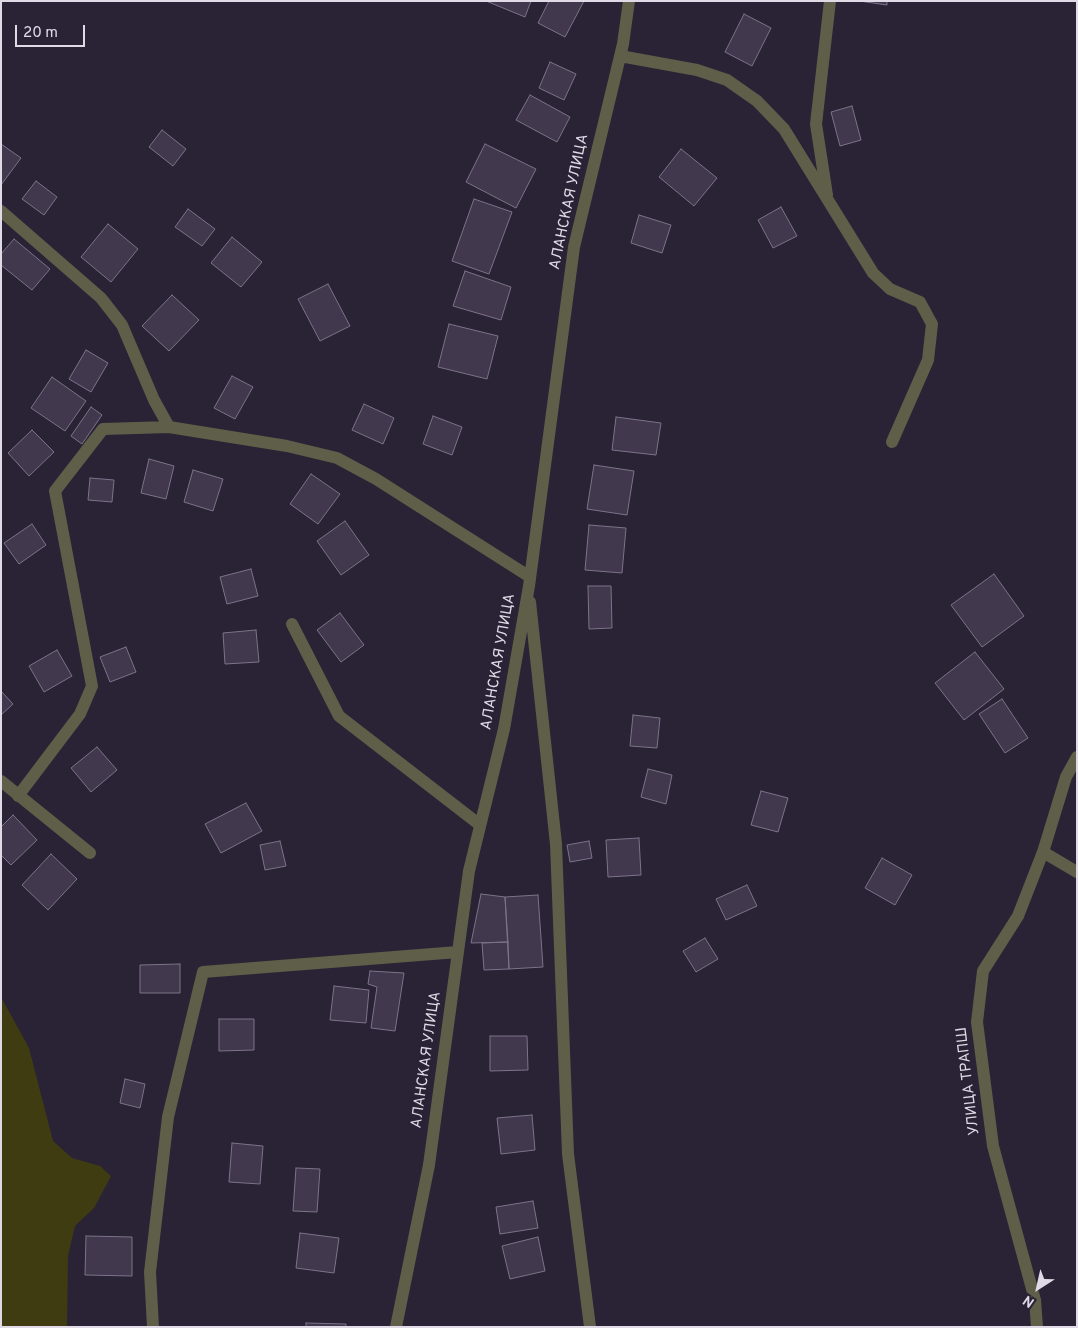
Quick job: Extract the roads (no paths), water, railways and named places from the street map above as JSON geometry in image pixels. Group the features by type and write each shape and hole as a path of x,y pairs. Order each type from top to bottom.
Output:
{"street":[{"name":"АЛАНСКАЯ УЛИЦА","path":"396,1327 429,1165 468,871 504,729 529,582 574,247 620,56 629,1"},
{"path":"828,200 816,124 830,1"},
{"path":"620,56 697,70 727,80 757,101 784,129 873,273 890,289 920,302 932,324 928,360 892,442"},
{"path":"1,211 101,298 117,318 122,325 154,400 169,427"},
{"path":"18,796 80,714 92,686 55,491 103,429 169,427 287,446 337,458 376,480 529,582 556,844 568,1154 590,1327"},
{"path":"292,624 339,716 480,825"},
{"name":"УЛИЦА ТРАПШ","path":"1037,1327 1035,1300 993,1146 977,1022 983,971 1018,916 1043,852 1066,777 1077,757"},
{"path":"1,781 90,853"},
{"path":"1043,852 1077,872"},
{"path":"153,1327 150,1272 168,1117 202,972 458,952"}]}
